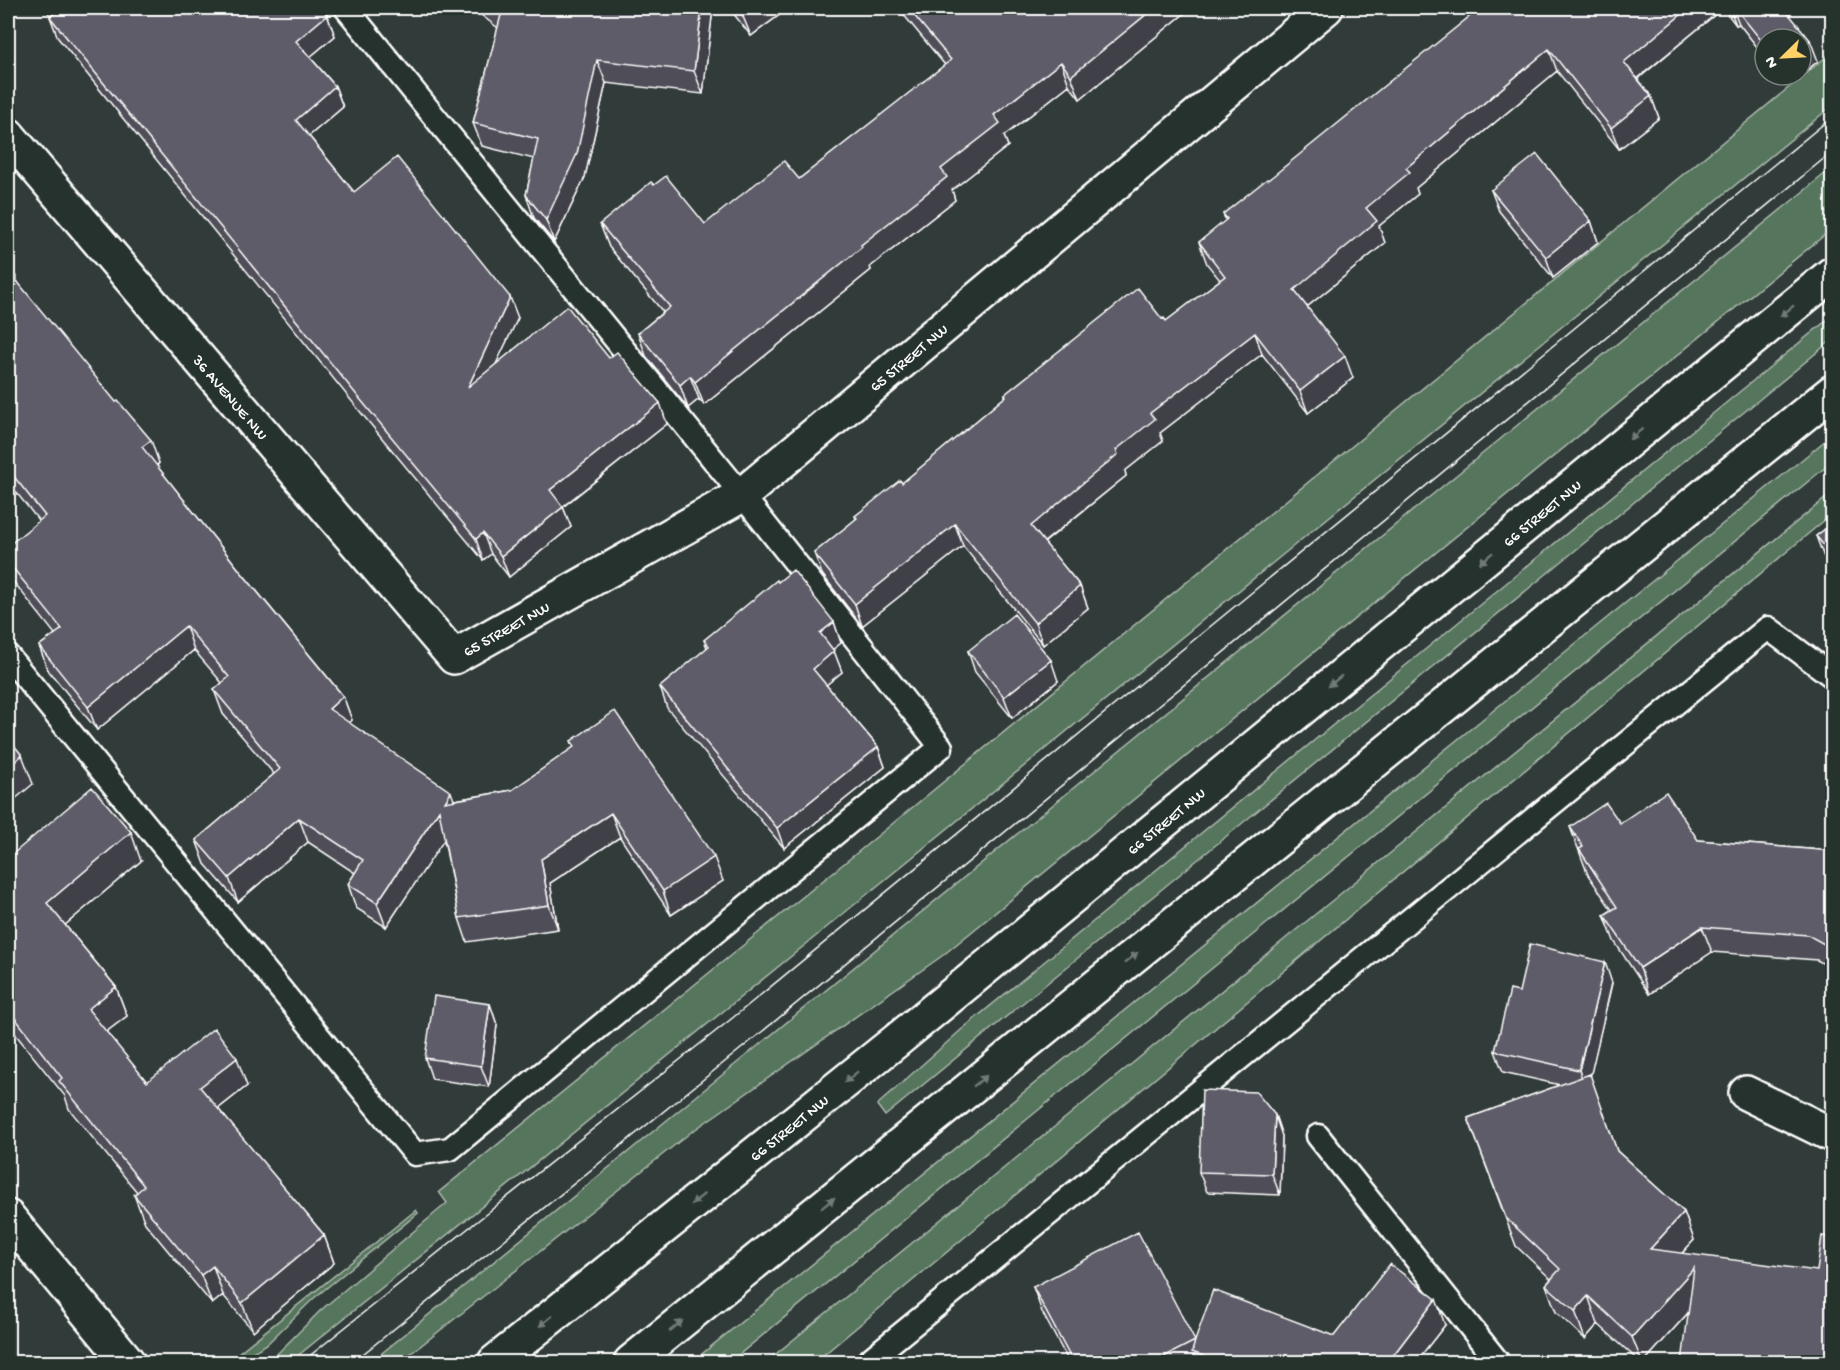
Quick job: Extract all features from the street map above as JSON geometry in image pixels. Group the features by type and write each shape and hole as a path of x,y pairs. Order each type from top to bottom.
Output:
{"main road":[{"name":"65 STREET NW","path":"454,657 742,495 1326,8"},
{"name":"36 AVENUE NW","path":"8,135 454,657"},
{"name":"66 STREET NW","path":"495,1362 896,1041 1833,274"},
{"path":"631,1362 1833,392"},
{"path":"1746,1093 1833,1136"},
{"path":"8,1217 128,1362"}],"lane":[{"path":"8,657 416,1154 450,1149 941,747 742,495 346,8"},
{"path":"867,1362 1768,628 1833,676"},
{"path":"1318,1136 1498,1362"}],"green space":[{"path":"1832,52 1832,106 810,941 290,1362 264,1362 276,1355 321,1310 447,1203 439,1192 858,852 1789,87 1813,87 1813,68"},
{"path":"1832,168 1832,229 942,956 690,1133 400,1362 371,1362"},
{"path":"1832,316 1832,340 885,1116 877,1105 961,1030"},
{"path":"1832,435 1832,462 730,1362 692,1362"},
{"path":"1832,493 1832,514 815,1362 766,1362"},
{"path":"416,1210 418,1213 313,1299 267,1344 235,1362 227,1362"}],"building":[{"path":"53,8 321,8 327,15 296,41 335,86 296,120 354,192 397,157 510,297 468,387 567,306 609,358 617,352 660,403 550,490 563,507 501,556 483,533 476,539 360,399 50,17 56,12"},
{"path":"492,8 638,8 638,12 644,8 702,8 694,71 597,60 577,154 546,220 526,195 538,139 473,123 501,15"},
{"path":"738,8 750,8 742,14"},
{"path":"908,8 1154,8 1071,76 1061,62 994,115 1000,123 941,169 947,177 695,382 690,376 680,385 638,333 670,307 600,224 651,182 654,185 666,176 705,224 784,161 799,179 951,60"},
{"path":"1480,8 1689,8 1624,62 1651,96 1611,128 1549,49 1406,168 1410,172 1366,208 1377,221 1294,290 1345,356 1300,391 1255,333 1150,413 1155,419 1116,450 1118,454 1031,526 1080,586 1035,623 955,524 855,604 814,553 857,518 855,516 900,480 902,483 1006,396 1005,394 1138,288 1166,321 1225,276 1199,242 1227,219 1223,214"},
{"path":"1735,8 1784,8 1799,27 1753,27 1753,30"},
{"path":"1537,154 1591,221 1546,257 1491,190"},
{"path":"8,266 17,278 16,280 116,402 118,401 151,440 142,447 343,696 329,709 451,792 445,802 512,790 575,746 571,741 615,711 714,857 663,891 611,813 541,859 549,905 459,918 439,810 377,903 348,884 363,860 299,818 229,878 196,840 280,769 214,690 229,677 186,626 88,707 39,646 62,629 8,562 8,546 45,516 8,469"},
{"path":"1833,523 1833,556 1816,536"},
{"path":"793,570 834,622 820,633 834,651 813,669 878,747 777,828 660,687 709,646 704,640 777,580 778,582"},
{"path":"1014,614 1051,660 1004,697 968,651"},
{"path":"8,738 22,755 8,768"},
{"path":"92,787 131,832 47,903 116,987 88,1009 147,1082 214,1028 237,1058 200,1087 324,1235 242,1303 213,1266 201,1275 134,1195 144,1186 59,1081 62,1078 8,1009 8,858"},
{"path":"1666,792 1698,840 1833,851 1833,949 1808,935 1702,927 1640,968 1604,915 1617,907 1579,849 1583,847 1570,827 1606,803 1620,823"},
{"path":"1530,944 1605,962 1579,1070 1495,1051 1510,990 1519,992"},
{"path":"434,996 490,1004 481,1066 425,1058"},
{"path":"1590,1074 1617,1151 1684,1212 1650,1249 1817,1271 1822,1236 1833,1238 1833,1362 1682,1362 1694,1268 1632,1337 1588,1296 1575,1311 1546,1285 1560,1269 1506,1218 1468,1118"},
{"path":"1202,1090 1256,1092 1275,1115 1272,1174 1199,1172"},
{"path":"1138,1232 1195,1341 1154,1362 1073,1362 1033,1287"},
{"path":"1390,1264 1436,1299 1388,1362 1220,1362 1192,1352 1213,1290 1334,1336"}],"tram line":[{"path":"302,1362 730,1020 1832,117"},
{"path":"353,1362 752,1040 1832,152"}]}
